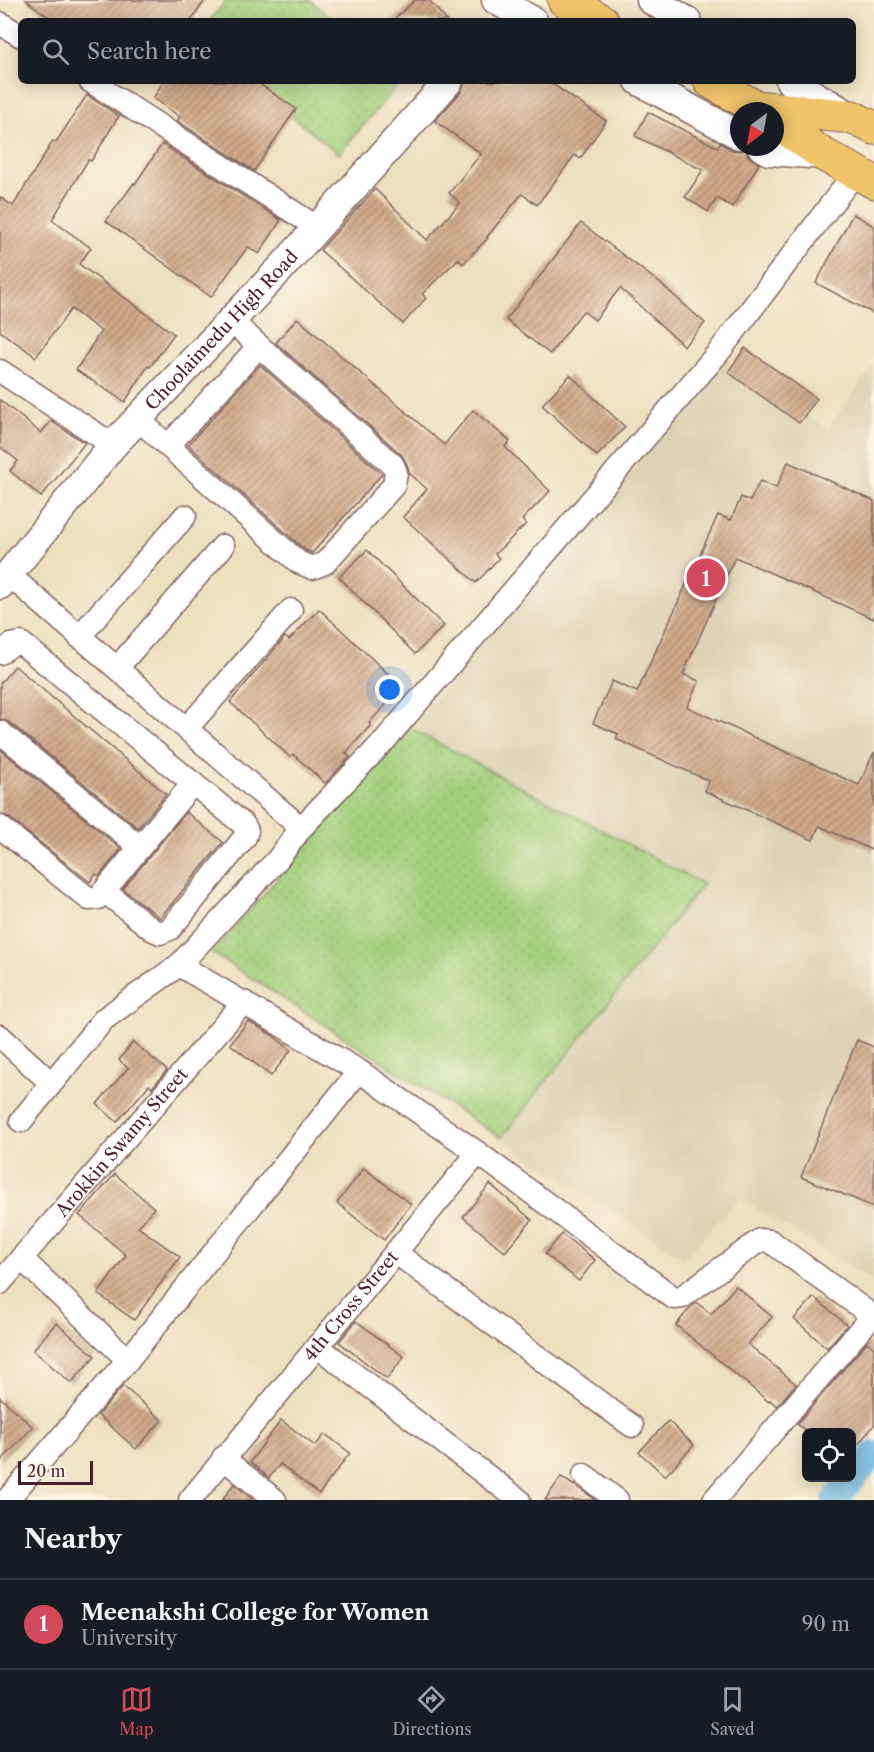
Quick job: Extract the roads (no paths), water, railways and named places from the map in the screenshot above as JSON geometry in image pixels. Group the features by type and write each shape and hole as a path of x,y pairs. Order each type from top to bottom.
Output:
{"main road":[{"path":"564,0 597,18"},
{"path":"784,109 863,122"},
{"path":"784,128 824,155 865,177"}],"street":[{"path":"651,0 682,18"},
{"path":"0,23 18,34"},
{"path":"95,84 318,228"},
{"name":"Choolaimedu High Road","path":"5,580 113,445 318,228 446,84"},
{"path":"645,84 730,130"},
{"path":"795,84 863,122"},
{"path":"784,152 824,155"},
{"path":"21,1121 104,1019 179,965 278,859 301,828 385,740 718,353 865,177"},
{"path":"139,420 298,562 305,567 312,568 325,563 394,485 396,472 393,465 231,321"},
{"path":"168,446 259,346"},
{"path":"0,371 113,445"},
{"path":"79,637 185,516"},
{"path":"117,668 223,546"},
{"path":"5,580 117,668 301,828"},
{"path":"187,728 291,610"},
{"path":"0,653 10,645 21,643 244,825 247,831 245,837 170,928 160,933 153,930 105,891"},
{"path":"0,732 140,847"},
{"path":"0,827 89,899 98,898 193,783"},
{"path":"202,889 228,911"},
{"path":"179,965 359,1071 477,1153 674,1298 682,1297 760,1240 765,1239 873,1316 714,1500"},
{"name":"Arokkin Swamy Street","path":"0,1283 244,1002"},
{"path":"0,1036 51,1083"},
{"path":"7,1500 128,1360 359,1071"},
{"name":"4th Cross Street","path":"190,1500 477,1153"},
{"path":"396,1253 632,1426"},
{"path":"21,1258 128,1360"},
{"path":"317,1346 519,1500"},
{"path":"223,1458 274,1500"},
{"path":"584,1476 617,1500"}],"waterway":[{"path":"835,1500 874,1454"}],"place":[{"name":"Meenakshi College for Women","path":"706,578"}]}
